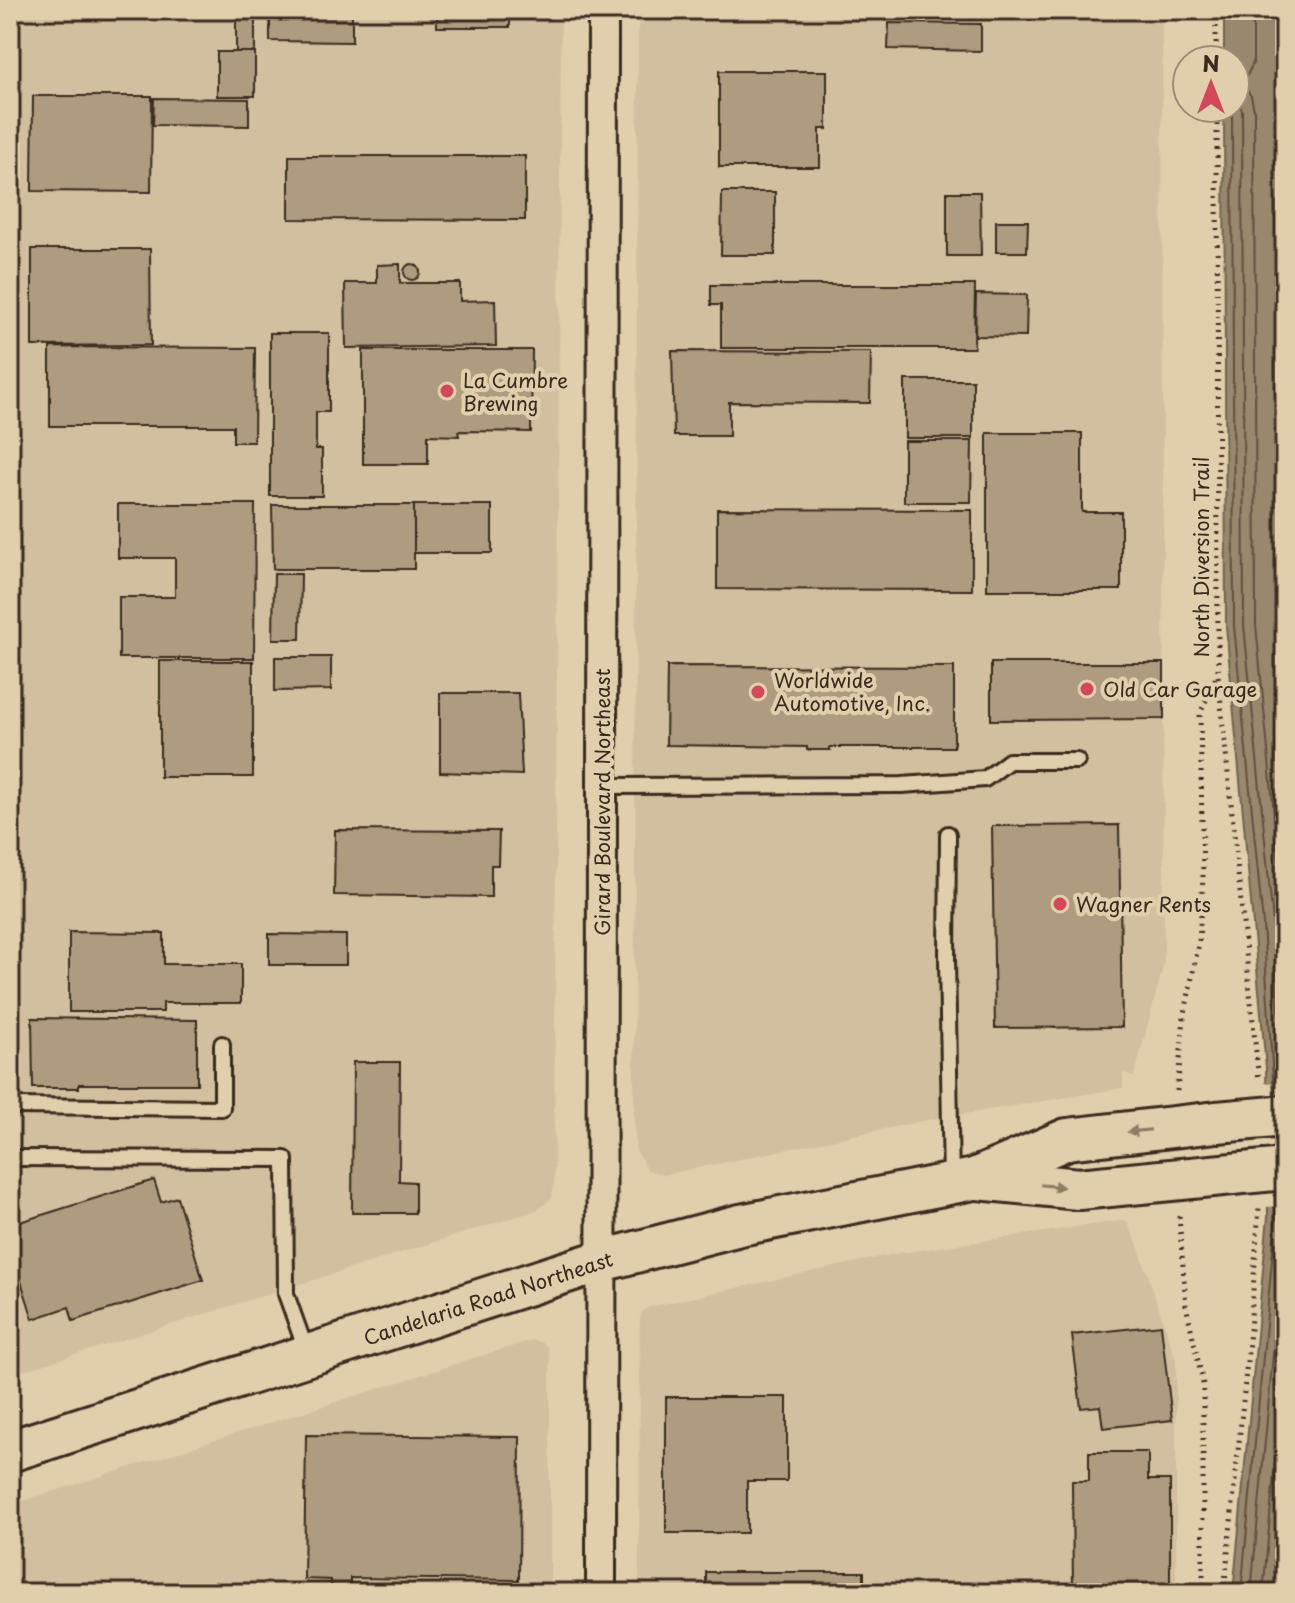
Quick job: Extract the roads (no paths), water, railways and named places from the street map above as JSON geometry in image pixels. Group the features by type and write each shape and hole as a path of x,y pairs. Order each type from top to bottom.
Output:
{"main road":[{"name":"Candelaria Road Northeast","path":"10,1451 601,1261 740,1225 963,1181 1067,1139 1285,1116"},
{"name":"Candelaria Road Northeast","path":"963,1181 1079,1189 1285,1169"}],"street":[{"name":"Girard Boulevard Northeast","path":"601,1593 603,10"}],"lane":[{"path":"602,786 902,785 985,779 1009,761 1077,761"},
{"path":"948,834 947,959 963,1181"},
{"path":"10,1106 222,1108 222,1044"},
{"path":"10,1158 285,1159 286,1294 308,1355"}],"water":[{"path":"1224,10 1285,10 1285,1593 1233,1593 1268,1216 1266,1068 1226,626 1224,124 1251,124 1251,44 1224,44"}],"place":[{"name":"La Cumbre Brewing","path":"447,391"},
{"name":"Old Car Garage","path":"1087,689"},
{"name":"Worldwide Automotive, Inc.","path":"758,692"},
{"name":"Wagner Rents","path":"1060,904"}]}
